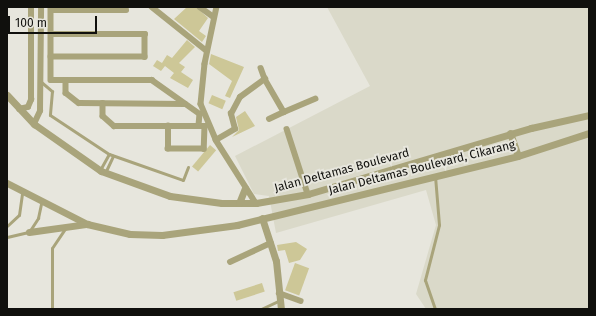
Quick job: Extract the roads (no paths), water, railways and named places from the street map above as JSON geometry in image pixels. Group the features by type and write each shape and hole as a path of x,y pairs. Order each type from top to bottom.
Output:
{"street":[{"path":"19,110 28,107 31,100 31,7"},
{"path":"34,124 40,112 41,7"},
{"path":"152,7 207,51"},
{"path":"200,7 214,17"},
{"path":"217,7 207,51 201,104 216,140 256,203"},
{"path":"126,10 115,8 50,8 51,80 152,80 200,114 199,126"},
{"path":"31,15 41,15"},
{"path":"50,34 145,34 145,57 51,57"},
{"path":"261,68 284,112"},
{"path":"216,140 235,129 231,114 240,97 266,78"},
{"path":"66,80 66,93 79,103 185,104"},
{"path":"166,90 166,103"},
{"name":"Jalan Deltamas Boulevard","path":"7,95 19,110 34,124 102,171 170,196 239,203 256,203 308,194 510,133 589,115"},
{"path":"269,119 315,99"},
{"path":"103,103 103,116 114,126 168,126 205,126 205,146 201,150 168,150 168,126"},
{"path":"287,128 308,194"},
{"path":"510,133 518,156"},
{"name":"Jalan Deltamas Boulevard, Cikarang","path":"7,183 22,194 41,204 87,224 130,234 162,235 262,218 434,174 518,156 589,133"},
{"path":"239,203 246,188"},
{"path":"262,218 271,243 281,309"},
{"path":"29,232 87,224"},
{"path":"230,262 271,243"},
{"path":"280,297 301,301"}],"lane":[{"path":"40,81 52,92 50,115 111,155 183,180 188,167"},
{"path":"102,171 111,155"},
{"path":"102,171 111,155"},
{"path":"434,174 439,225 425,280 435,309"},
{"path":"7,226 19,215 22,194"},
{"path":"7,237 29,232 38,218 41,204"},
{"path":"52,309 52,248 65,228"},
{"path":"260,309 280,297"}]}
